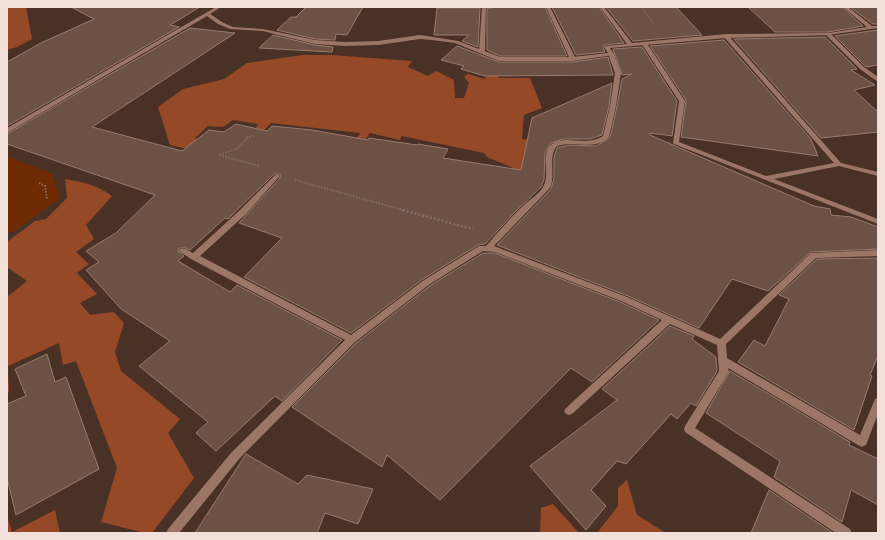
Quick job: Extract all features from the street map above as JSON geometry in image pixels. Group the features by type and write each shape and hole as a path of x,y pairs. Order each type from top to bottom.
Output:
{"street":[{"path":"7,131 207,14 216,7"},
{"path":"482,52 484,7"},
{"path":"548,7 573,59"},
{"path":"602,7 630,45"},
{"path":"845,7 871,28"},
{"path":"207,14 220,23 232,28 264,30 314,42 345,44 378,43 420,37 432,38 456,42 500,59 573,59 611,54"},
{"path":"488,248 523,210 548,186 552,147 558,142 593,143 599,142 606,137 618,73 607,46 726,36 828,34 878,27"},
{"path":"828,34 862,68 878,80"},
{"path":"726,36 839,164"},
{"path":"644,43 682,100 676,143 878,222"},
{"path":"765,178 839,164 878,174"},
{"path":"194,257 243,212 277,176"},
{"path":"172,533 234,456 352,339 427,282 482,248 496,249 624,299 721,343"},
{"path":"183,251 352,339"},
{"path":"721,343 814,255 878,253"},
{"path":"569,411 669,319"},
{"path":"721,343 724,372 689,429 846,533"},
{"path":"723,360 862,442 878,402"}],"path":[{"path":"254,136 248,137 238,148 219,155 262,166"},
{"path":"297,175 293,180 499,236"},
{"path":"39,183 45,186 47,198"}],"shaded area":[{"path":"7,7 26,7 32,39 17,47 7,50"},
{"path":"303,55 332,55 412,61 408,67 428,76 436,71 454,80 455,98 464,98 469,83 464,77 468,74 484,79 495,68 499,78 530,78 542,108 524,115 522,139 533,140 537,183 511,167 487,157 484,153 402,136 400,140 370,133 359,149 351,149 360,133 271,123 262,132 253,132 258,124 233,120 223,127 208,126 195,138 222,147 214,155 170,145 158,107 183,89 224,79 247,63"},
{"path":"7,156 52,174 60,198 13,232 7,232"},
{"path":"65,179 90,184 112,196 86,225 94,239 76,252 89,264 77,273 97,294 80,303 90,315 114,312 124,323 115,352 121,371 180,419 168,433 194,478 152,533 145,533 101,522 117,468 76,361 63,365 59,343 8,366 9,392 7,394 7,297 27,281 7,267 7,242 35,221 46,219 67,198"},
{"path":"627,480 637,515 666,533 597,533 618,506 618,488"},
{"path":"553,504 579,533 540,533 541,508"},
{"path":"55,510 60,533 7,533 7,516 12,532"}],"building":[{"path":"71,7 200,7 170,25 179,27 7,126 7,62 41,43 94,19"},
{"path":"306,7 363,7 347,35 336,34 335,40 315,39 277,30 291,17 296,17"},
{"path":"545,7 567,56 500,56 487,50 487,8"},
{"path":"552,7 599,7 624,43 604,45 603,47 605,52 576,55"},
{"path":"606,7 676,7 702,35 633,41"},
{"path":"748,7 842,7 863,26 828,32 775,32"},
{"path":"850,7 878,7 878,24 873,24"},
{"path":"437,8 480,8 478,47 462,41 469,35 434,35"},
{"path":"190,28 235,33 92,127 182,151 209,130 224,132 236,124 267,131 272,126 312,130 368,140 369,138 448,149 443,158 521,170 532,118 612,83 609,106 602,135 590,139 563,139 551,143 545,153 544,180 541,187 485,244 478,245 423,279 351,333 244,277 282,238 239,223 280,178 280,174 274,174 228,219 225,218 190,250 186,248 179,248 178,251 184,256 178,261 230,292 237,285 342,340 282,401 275,396 216,451 196,433 208,422 139,366 170,341 121,309 86,270 99,262 86,251 116,233 155,195 7,144 7,134"},
{"path":"878,30 878,65 866,67 835,36"},
{"path":"273,35 315,45 333,47 332,52 259,48"},
{"path":"825,37 857,69 851,70 875,85 854,90 878,112 878,132 821,138 734,39"},
{"path":"724,40 811,139 818,156 681,137 686,100 650,46"},
{"path":"457,46 499,62 573,62 608,57 613,75 485,76 461,69 464,66 441,60"},
{"path":"642,47 677,101 672,136 650,133 650,135 814,206 830,209 831,215 851,217 878,227 878,249 811,252 768,291 732,279 699,328 628,296 497,245 551,189 554,178 554,157 557,148 569,145 596,146 610,138 622,79 632,74 622,75 613,49"},
{"path":"483,253 495,253 620,302 659,320 592,382 571,368 440,500 387,455 382,467 292,407 356,343 431,285"},
{"path":"878,258 878,356 870,375 872,376 854,430 738,362 754,340 765,346 789,299 779,295 817,259"},
{"path":"670,326 694,336 692,339 716,357 717,371 696,406 691,403 677,419 671,414 626,464 617,461 591,490 606,506 586,530 530,466 617,400 602,389"},
{"path":"47,354 55,382 66,377 99,469 16,515 7,478 7,404 26,396 15,369"},
{"path":"730,371 850,442 849,445 878,459 878,505 851,490 842,522 774,477 780,461 706,413"},
{"path":"246,454 298,484 307,475 373,489 358,524 325,513 317,533 195,533"},
{"path":"769,490 833,533 751,533"}]}
